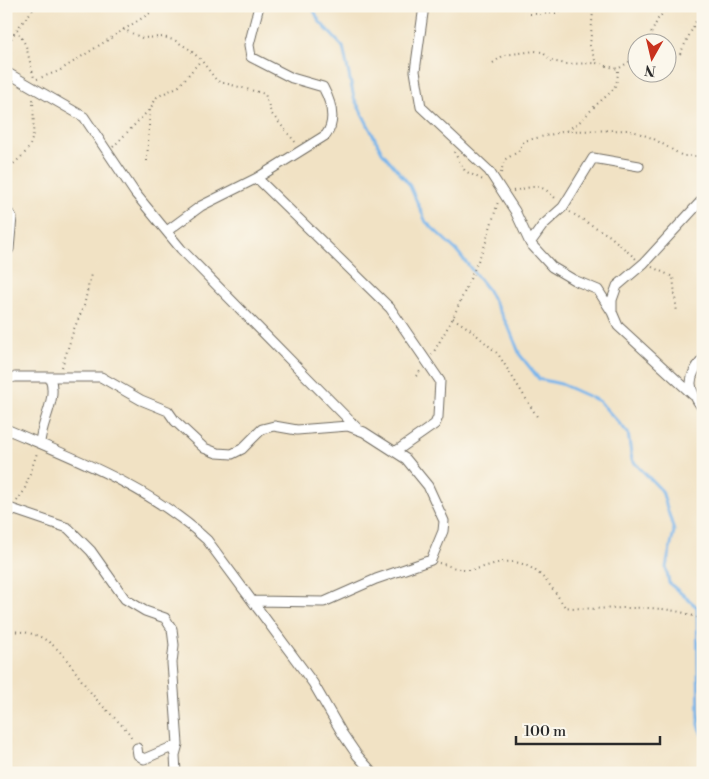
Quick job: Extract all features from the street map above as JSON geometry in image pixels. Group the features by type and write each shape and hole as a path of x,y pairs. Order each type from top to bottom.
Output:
{"street":[{"path":"167,231 201,206 257,178 326,135 331,129 332,116 329,98 322,87 292,78 251,57 249,45 259,6"},
{"path":"424,6 415,71 421,107 489,170 515,211 530,243 552,267 574,280 598,290 609,290 617,286 644,263 703,199"},
{"path":"6,72 24,82 34,83 84,117 135,193 194,263 358,430"},
{"path":"530,243 543,224 563,207 593,158 639,166"},
{"path":"257,178 390,308 440,381 438,417 435,424 395,452"},
{"path":"6,210 12,217 9,249 6,253"},
{"path":"612,312 612,300 617,286"},
{"path":"598,290 612,312 618,326 693,395 703,409"},
{"path":"693,395 690,381 693,370 703,359"},
{"path":"6,379 15,377 101,377 141,400 168,411 175,421 204,448 218,453 232,454 242,449 262,429 274,426 297,430 348,426 406,459 428,486 444,521 443,531 431,560 376,579 324,602 253,602"},
{"path":"40,443 41,430 53,394 53,378"},
{"path":"6,429 120,479 177,515 207,540 313,682 357,755 373,773"},
{"path":"9,508 68,528 91,551 125,599 146,611 165,618 172,630 174,645 172,663 178,744 176,773"},
{"path":"137,748 138,755 144,759 172,748 176,755"}],"path":[{"path":"6,47 17,29 36,6"},
{"path":"24,82 34,83 59,71 161,6"},
{"path":"530,14 557,13 566,6"},
{"path":"590,6 593,12 590,46 596,63"},
{"path":"652,32 658,19 669,6"},
{"path":"680,54 703,6"},
{"path":"6,170 21,158 29,147 32,130 34,83 30,56 17,29"},
{"path":"123,29 142,38 164,37 176,41 201,60 217,81 265,94 271,113 299,146"},
{"path":"493,63 504,55 535,51 542,52 552,61 566,64 596,63 618,69 626,64"},
{"path":"108,153 150,109 157,97 179,86 201,60"},
{"path":"416,376 439,346 485,245 496,215 501,189 502,163 518,152 524,141 578,125 593,108 610,95 618,78 618,69"},
{"path":"147,161 150,109"},
{"path":"566,130 630,130 652,138 683,156 703,156"},
{"path":"453,150 465,171 483,180"},
{"path":"501,189 512,191 539,186 543,187 563,207 608,234 628,254 673,277 677,313"},
{"path":"53,378 62,367 74,329 84,306 91,274"},
{"path":"452,318 471,330 498,354 538,418"},
{"path":"9,508 24,491 40,443"},
{"path":"431,560 469,570 505,562 521,562 538,572 551,586 565,607 585,609 633,606 671,610 703,620"},
{"path":"6,632 28,631 57,650 72,666 95,698 129,734 137,748"}],"waterway":[{"path":"312,6 319,21 343,47 354,98 382,152 409,184 426,222 457,251 487,289 509,328 520,355 539,379 561,384 599,401 628,433 632,460 662,491 674,531 666,567 669,583 697,607 699,725 703,735"}]}
